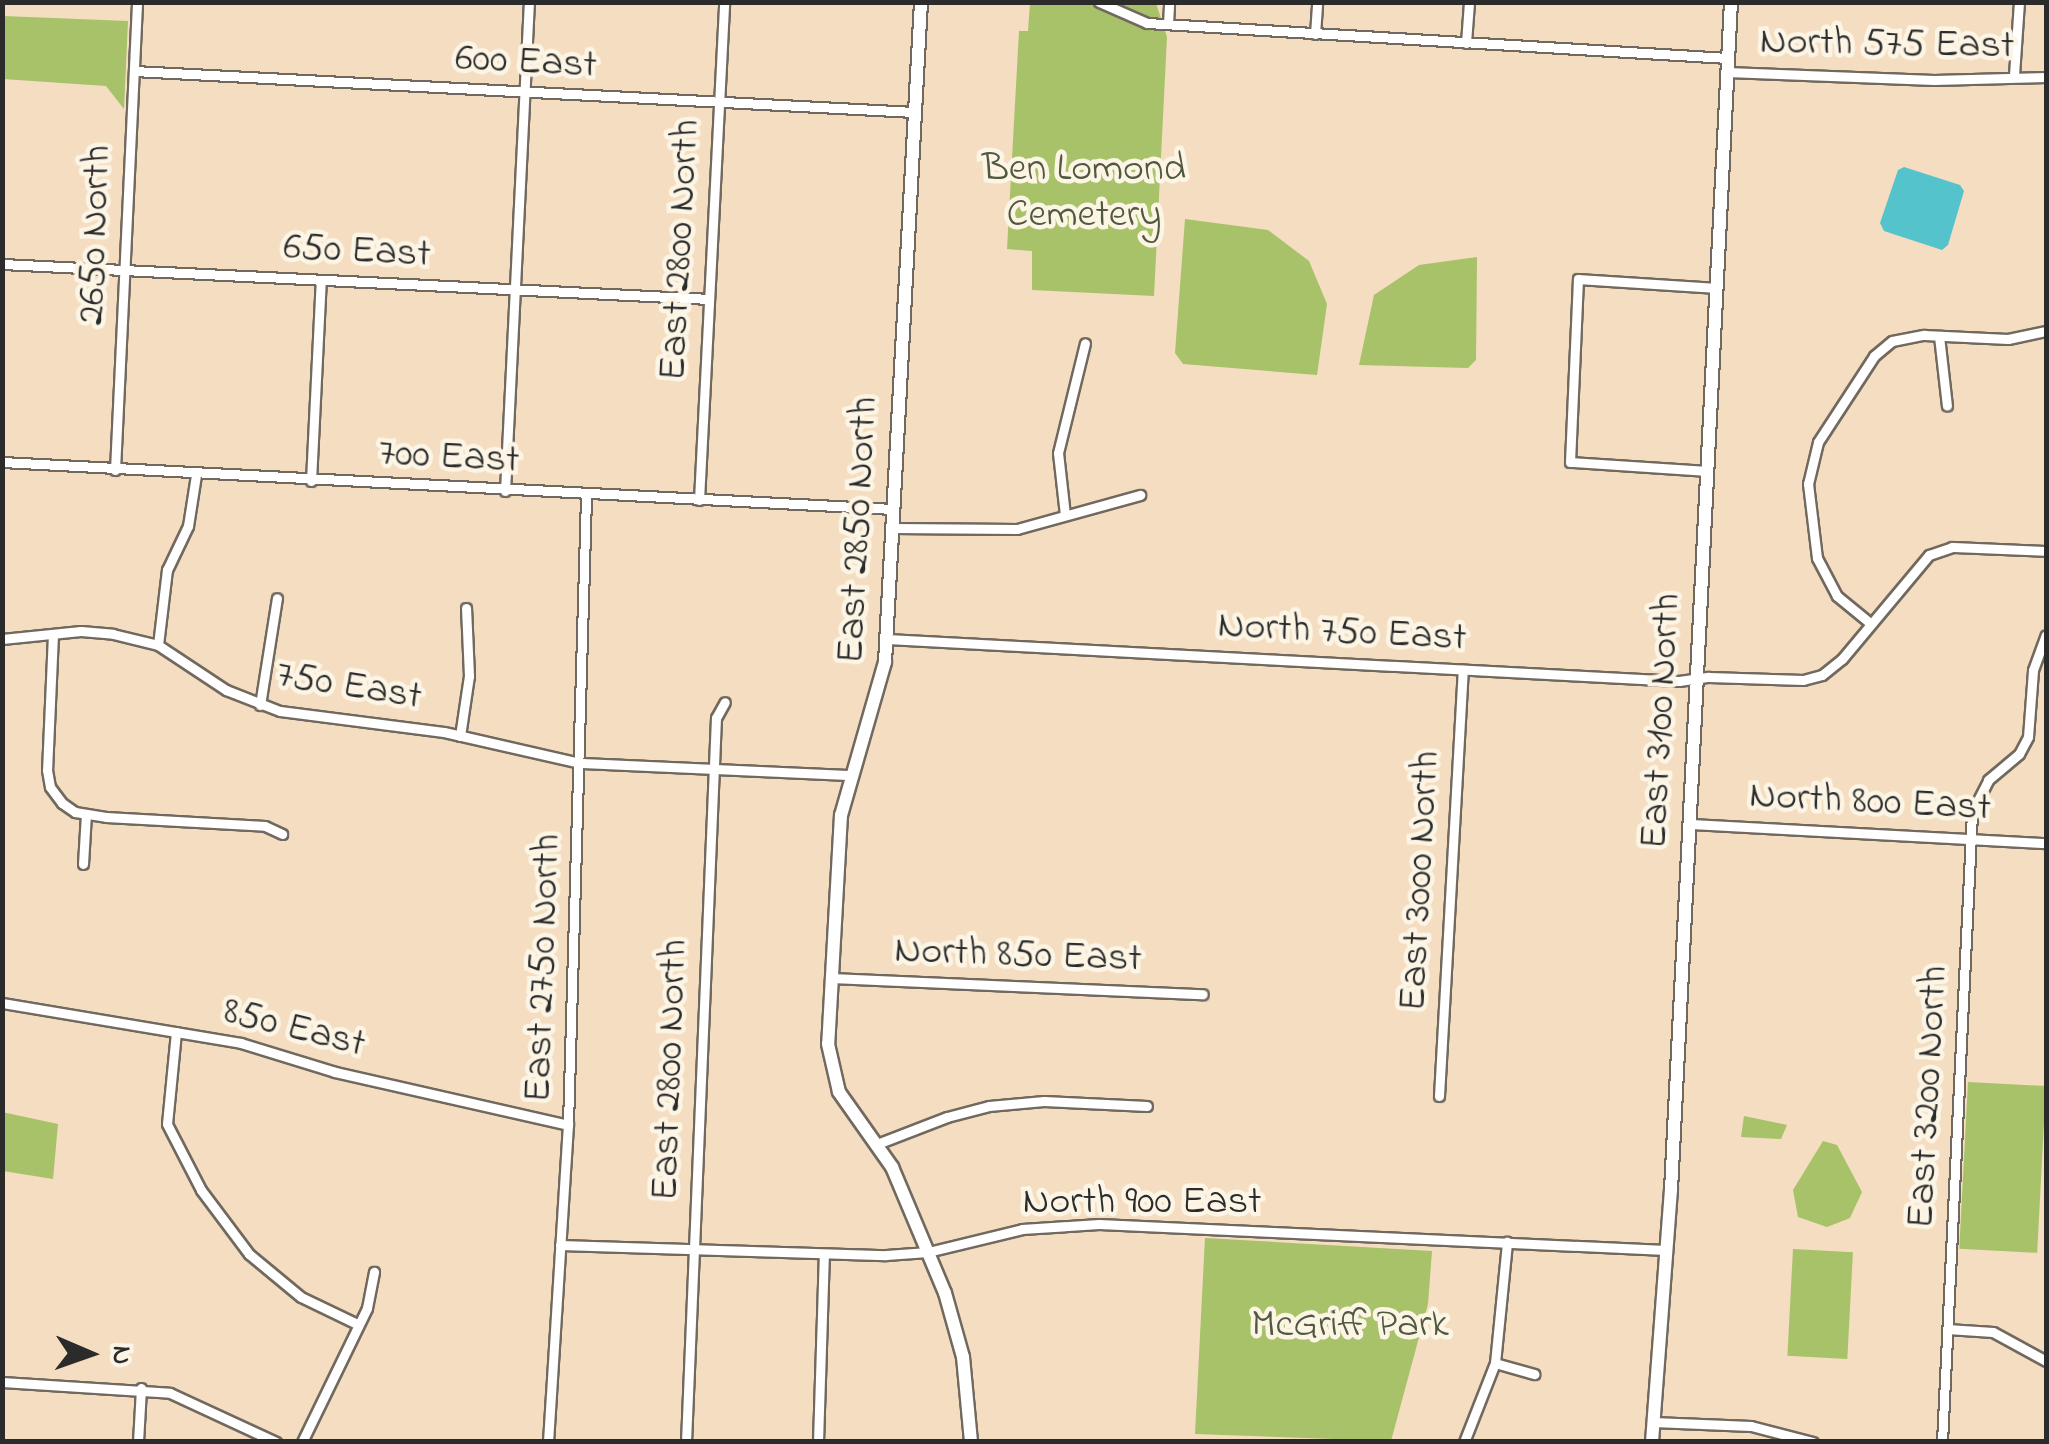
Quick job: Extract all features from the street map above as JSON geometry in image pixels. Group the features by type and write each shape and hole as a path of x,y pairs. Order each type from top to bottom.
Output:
{"street":[{"name":"2650 North","path":"115,470 137,2"},
{"path":"505,491 529,2"},
{"name":"East 2800 North","path":"699,500 724,2"},
{"name":"East 2850 North","path":"921,2 887,639 882,684 850,775 836,851 830,978 831,1070 848,1106 878,1144 899,1181 928,1252 963,1358 971,1442"},
{"name":"North 575 East","path":"1100,2 1134,19 1168,24 1934,80 2046,77"},
{"path":"1168,24 1169,2"},
{"path":"1315,34 1317,2"},
{"path":"1466,43 1469,2"},
{"name":"East 3100 North","path":"1652,1442 1691,824 1731,2"},
{"path":"2014,76 2019,2"},
{"name":"600 East","path":"134,71 915,112"},
{"name":"650 East","path":"2,264 709,299"},
{"path":"1708,471 1570,462 1578,279 1717,288"},
{"path":"311,481 321,280"},
{"path":"2046,331 2008,339 1902,338 1874,356 1818,442 1808,484 1822,572 1837,596 1870,624 1929,554 1952,547 2046,551"},
{"path":"1938,336 1946,406"},
{"path":"1065,515 1058,453 1085,343"},
{"name":"700 East","path":"2,462 586,496 894,508"},
{"path":"158,646 167,570 188,526 196,475"},
{"path":"893,528 1017,529 1140,495"},
{"name":"East 2750 North","path":"548,1442 568,1125 582,763 586,496"},
{"path":"260,706 277,598"},
{"path":"460,736 468,676 466,608"},
{"name":"North 750 East","path":"887,639 1463,670 1794,680 1832,668 1870,624"},
{"path":"53,634 50,787 62,803 86,814 266,826 282,834"},
{"name":"750 East","path":"2,640 53,634 113,634 158,646 226,690 260,706 307,718 460,736 582,763"},
{"name":"East 3200 North","path":"1942,1442 1971,837 1978,794 2028,737 2033,670 2046,635"},
{"name":"East 3000 North","path":"1438,1096 1463,670"},
{"path":"2033,698 2046,699"},
{"name":"East 2800 North","path":"686,1442 716,718 724,702"},
{"path":"582,763 850,775"},
{"path":"83,864 86,814"},
{"name":"North 800 East","path":"1691,824 2046,843"},
{"name":"North 850 East","path":"830,978 1203,994"},
{"name":"850 East","path":"2,1002 275,1050 335,1072 568,1125"},
{"path":"176,1032 167,1124 201,1190 249,1254 302,1297 357,1324"},
{"path":"878,1144 947,1117 989,1106 1044,1101 1147,1106"},
{"name":"North 900 East","path":"560,1245 824,1254 928,1252 1022,1229 1098,1224 1665,1250"},
{"path":"1464,1442 1494,1363 1508,1242"},
{"path":"818,1442 824,1254"},
{"path":"302,1442 367,1308 374,1272"},
{"path":"1948,1329 1993,1332 2018,1341 2046,1361"},
{"path":"1494,1363 1534,1374"},
{"path":"2,1382 141,1388 170,1393 276,1442"},
{"path":"138,1442 141,1388"},
{"path":"1653,1422 1751,1426 1812,1441"}],"green space":[{"name":"Ben Lomond Cemetery","path":"1030,3 1156,3 1167,37 1154,296 1032,290 1032,251 1007,249 1019,31 1028,31"},
{"path":"3,16 128,21 124,109 106,86 3,79"},
{"path":"1185,219 1268,230 1309,261 1327,304 1317,375 1183,364 1175,353"},
{"path":"1477,257 1476,360 1468,368 1359,365 1374,295 1419,265"},
{"path":"1968,1082 2046,1086 2037,1253 1959,1249"},
{"path":"2,1112 58,1124 53,1179 3,1171"},
{"path":"1744,1116 1787,1125 1781,1139 1741,1137"},
{"path":"1823,1141 1837,1145 1862,1192 1850,1218 1827,1227 1798,1217 1793,1190"},
{"name":"McGriff Park","path":"1205,1238 1432,1251 1428,1304 1391,1441 1195,1434"},
{"path":"1793,1249 1853,1252 1847,1359 1787,1356"}],"water":[{"path":"1904,167 1960,185 1964,191 1948,245 1942,250 1884,231 1880,223 1898,170"}]}
